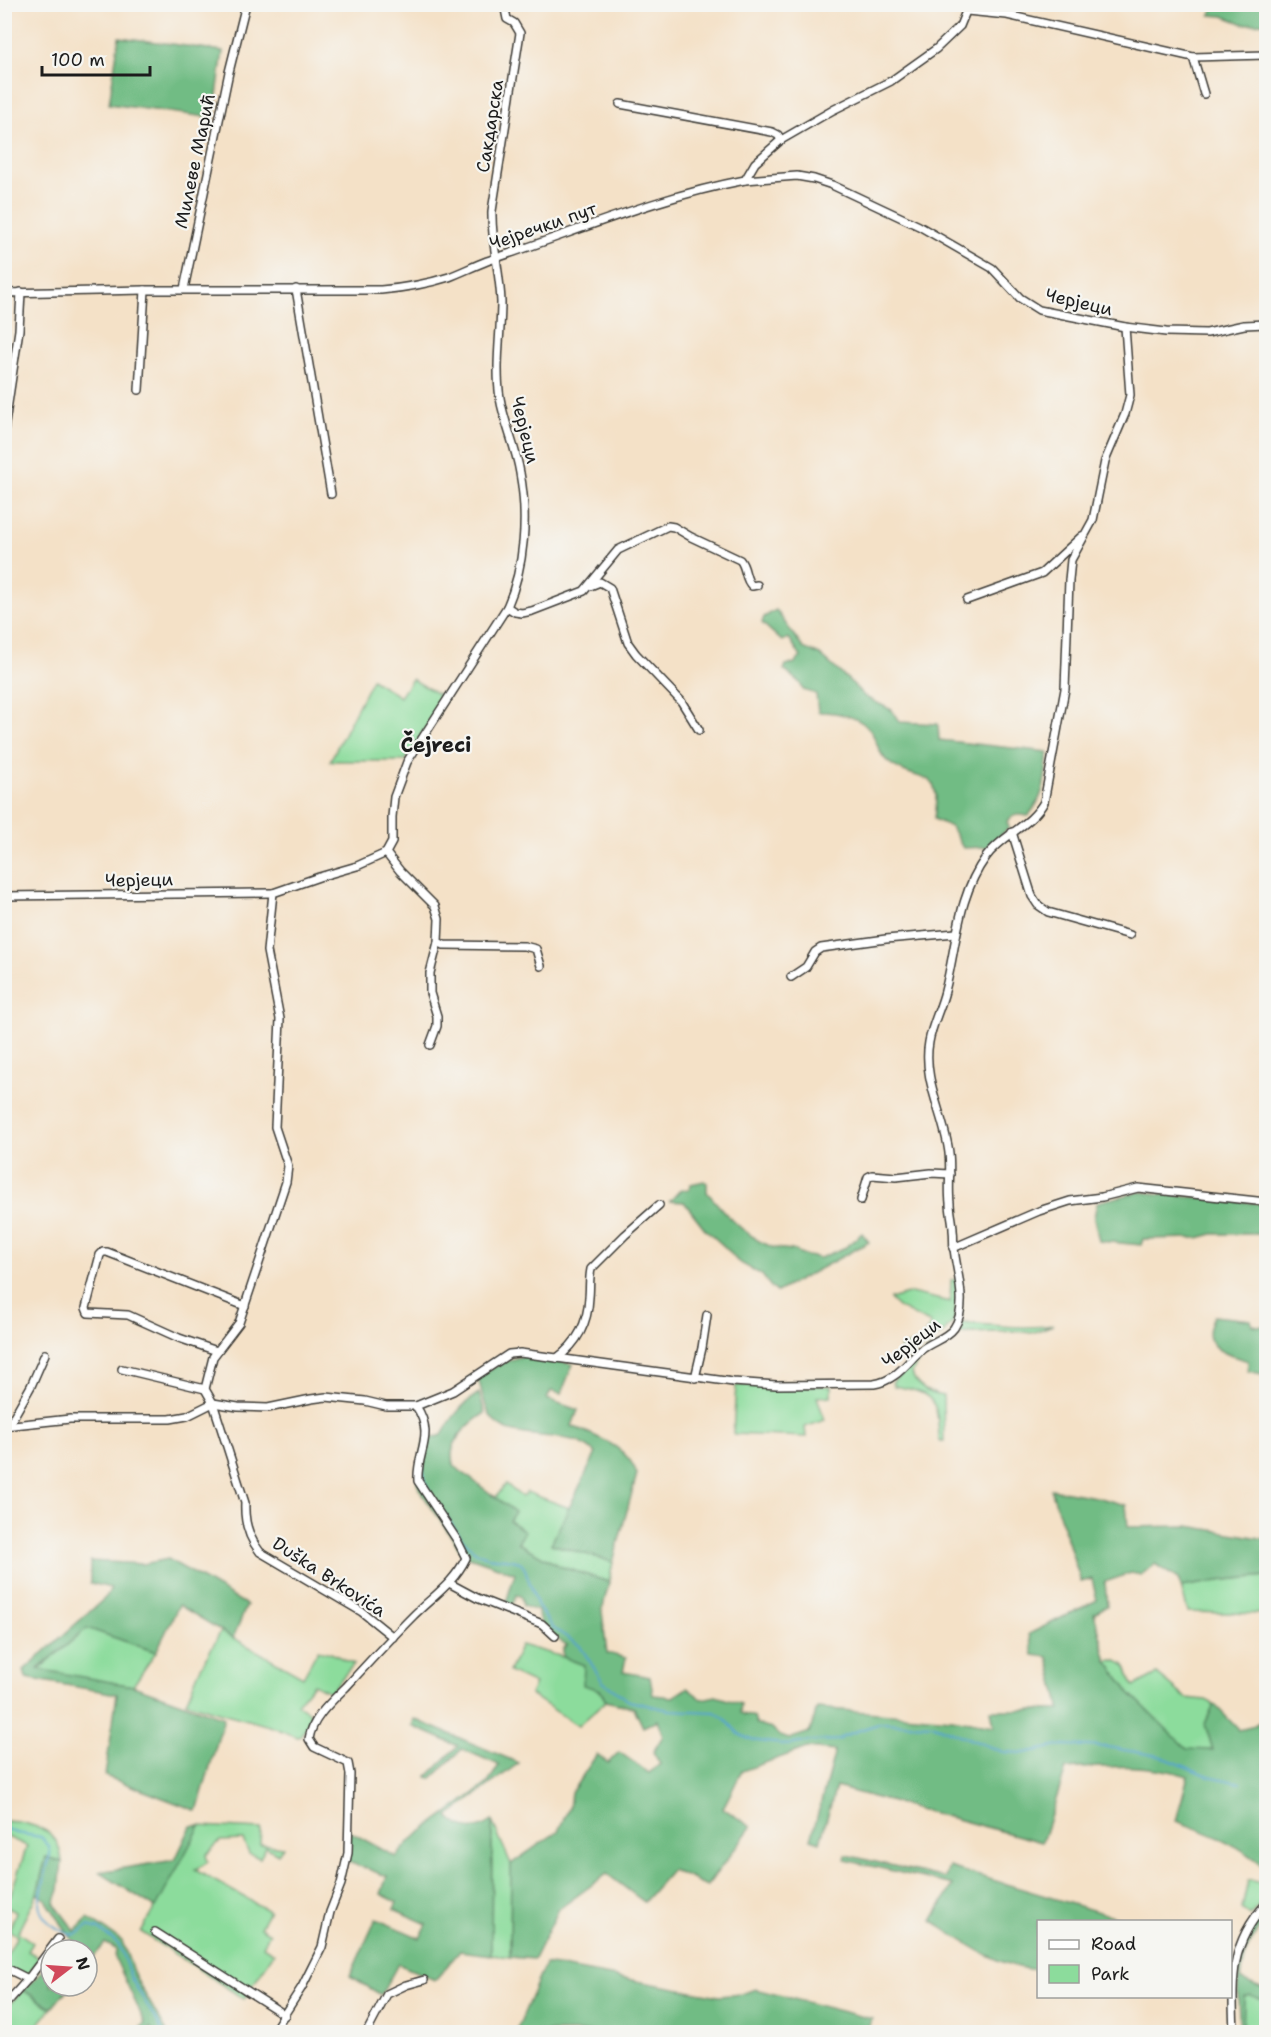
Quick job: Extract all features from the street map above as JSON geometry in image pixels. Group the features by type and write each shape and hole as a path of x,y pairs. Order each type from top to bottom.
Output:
{"street":[{"name":"Милеве Мaрић","path":"183,289 229,72 246,4"},
{"name":"Сакдарска","path":"496,258 491,230 492,211 520,33 514,23 507,19 504,4"},
{"path":"745,180 755,163 781,140 884,84 948,39 960,26 968,8 1193,57 1266,55"},
{"path":"1193,57 1204,94"},
{"path":"620,104 772,132 781,140"},
{"name":"Черјеци","path":"416,1406 453,1391 509,1354 530,1353 695,1378 776,1385 874,1384 886,1381 923,1348 948,1334 955,1326 960,1308 953,1248 949,1152 927,1057 931,1035 948,981 956,933 976,872 988,854 1012,832 1036,816 1044,802 1065,689 1070,568 1074,552 1088,530 1096,511 1105,460 1125,414 1130,395 1125,327 1040,310 1027,303 992,268 920,226 832,185 797,176 745,180"},
{"name":"Чејречки пут","path":"4,293 395,288 449,276 469,267 655,203 745,180"},
{"name":"Черјеци","path":"4,896 273,893 298,883 357,866 386,853 392,842 394,797 407,762 507,607 522,551 524,509 520,472 500,398 501,301 496,258"},
{"path":"296,289 331,494"},
{"path":"139,390 144,290"},
{"path":"4,430 19,330 21,292"},
{"path":"1125,327 1196,333 1244,325 1266,324"},
{"path":"590,586 618,549 668,526 674,526 691,537 740,560 749,583 752,586 757,585"},
{"name":"Черјеци","path":"967,600 1042,573 1088,530"},
{"path":"507,607 515,612 532,611 574,596 600,582 610,588 628,643 681,701 699,730"},
{"path":"1012,832 1032,896 1038,905 1048,912 1130,935"},
{"path":"386,853 400,871 435,906 439,919 438,942 430,973 430,993 437,1016 437,1026 430,1045"},
{"path":"122,1369 205,1389 208,1370 217,1351 239,1323 286,1182 288,1166 275,1127 280,1019 267,951 273,893"},
{"path":"791,977 806,967 815,952 821,948 876,940 956,933"},
{"path":"438,942 444,945 524,946 536,949 542,966"},
{"path":"861,1200 867,1178 872,1175 896,1177 932,1173 950,1174"},
{"path":"953,1248 1039,1211 1070,1201 1102,1197 1138,1188 1266,1202"},
{"path":"557,1358 575,1342 584,1327 589,1301 591,1269 659,1205"},
{"path":"217,1351 179,1338 128,1315 88,1313 86,1308 100,1255 107,1252 245,1306"},
{"path":"695,1378 707,1315"},
{"path":"7,1425 31,1386 45,1354"},
{"name":"Duška Brkovića","path":"205,1389 213,1403 245,1503 244,1521 256,1547 260,1552 362,1612 393,1637"},
{"path":"7,1425 70,1419 170,1419 187,1416 213,1403 268,1408 326,1397 365,1401 386,1406 416,1406"},
{"name":"Duška Brkovića","path":"273,2032 285,2015 322,1947 330,1912 344,1875 348,1853 350,1774 348,1763 314,1747 309,1742 309,1736 323,1710 449,1583 460,1571 466,1558 457,1540 418,1481 417,1473 425,1440 421,1414 416,1406"},
{"path":"449,1583 477,1598 542,1624 555,1636"},
{"path":"1234,2032 1233,1972 1246,1931 1254,1917 1266,1904"},
{"path":"155,1932 285,2015"},
{"path":"4,2006 39,1964"},
{"path":"4,1967 28,1979"},
{"path":"367,2032 387,1994 406,1984 424,1980"}],"green space":[{"path":"1214,5 1266,5 1266,23 1244,24 1223,16 1210,15"},
{"path":"119,37 223,51 214,118 109,104"},
{"path":"776,610 803,648 820,655 865,697 892,710 899,722 938,724 939,740 1048,752 1041,793 1028,816 1012,817 1007,821 1009,828 987,847 963,848 951,827 934,819 936,793 929,780 890,764 880,751 869,729 857,719 841,714 818,712 816,694 803,690 800,683 784,670 786,665 795,663 801,657 789,638 782,641 762,623 764,617"},
{"path":"372,679 400,697 412,679 445,698 405,761 330,761"},
{"path":"704,1181 707,1183 707,1192 725,1213 759,1241 774,1248 793,1250 820,1258 846,1247 862,1233 869,1242 777,1292 762,1275 737,1261 705,1229 684,1202 670,1201 681,1189 688,1190 691,1184"},
{"path":"1140,1192 1266,1204 1266,1234 1213,1234 1198,1238 1143,1239 1141,1245 1099,1241 1094,1218 1097,1202"},
{"path":"956,1279 954,1321 942,1334 925,1344 909,1359 900,1348 921,1341 931,1324 898,1307 890,1299 911,1293 950,1302 951,1280"},
{"path":"1214,1316 1251,1320 1252,1325 1266,1327 1266,1375 1248,1371 1248,1361 1216,1348 1209,1335"},
{"path":"960,1323 1019,1327 1053,1325 1032,1333 1016,1331 953,1334"},
{"path":"932,1346 912,1373 924,1389 943,1396 944,1441 939,1441 937,1416 932,1401 918,1392 894,1386 892,1383"},
{"path":"525,1355 573,1364 561,1394 551,1391 547,1399 578,1410 572,1426 619,1449 633,1464 637,1474 613,1562 551,1544 596,1453 576,1441 510,1431 494,1421 488,1411 477,1377 501,1363"},
{"path":"736,1385 831,1386 831,1396 817,1397 825,1420 805,1427 806,1437 733,1434"},
{"path":"479,1393 485,1413 465,1429 455,1442 452,1458 454,1466 515,1512 509,1521 525,1531 518,1543 559,1566 609,1582 602,1611 607,1653 626,1658 623,1672 650,1677 653,1695 673,1697 687,1688 702,1699 716,1696 741,1704 740,1713 754,1717 756,1724 772,1728 780,1736 789,1739 810,1732 817,1708 952,1719 994,1726 991,1710 1061,1710 1048,1657 1033,1655 1029,1634 1097,1600 1092,1579 1081,1582 1051,1489 1126,1505 1128,1527 1188,1526 1266,1539 1266,1576 1181,1587 1178,1579 1155,1564 1141,1575 1131,1573 1105,1582 1107,1606 1094,1613 1107,1661 1128,1691 1187,1749 1213,1750 1205,1724 1214,1704 1239,1730 1251,1727 1266,1718 1266,1868 1234,1846 1176,1821 1188,1776 1142,1767 1066,1769 1042,1842 836,1787 820,1842 811,1839 835,1751 807,1748 742,1771 723,1808 751,1827 707,1886 672,1870 644,1902 607,1874 559,1909 534,1959 510,1957 511,1864 558,1831 569,1808 571,1793 597,1754 608,1763 619,1752 649,1773 660,1764 653,1752 663,1736 658,1720 643,1727 634,1708 606,1701 600,1690 583,1685 584,1665 563,1657 563,1649 567,1645 543,1628 538,1611 523,1606 521,1596 516,1595 511,1609 505,1606 515,1573 464,1555 419,1489 417,1482 424,1440 442,1435 458,1411"},
{"path":"506,1484 522,1497 527,1492 569,1508 551,1544 613,1562 609,1582 559,1566 518,1543 496,1497"},
{"path":"168,1559 247,1605 233,1638 179,1605 156,1652 87,1628 38,1669 133,1686 224,1718 197,1811 105,1776 117,1694 26,1678 24,1670 106,1597 111,1588 90,1583 90,1561 143,1564"},
{"path":"1266,1576 1266,1614 1188,1612 1181,1587"},
{"path":"87,1628 156,1652 133,1686 38,1670"},
{"path":"221,1631 303,1677 318,1650 331,1653 354,1664 330,1692 313,1684 297,1704 315,1716 299,1737 186,1702 199,1671"},
{"path":"521,1645 584,1665 606,1701 578,1726 530,1694 535,1684 509,1672"},
{"path":"1112,1660 1126,1666 1134,1686 1157,1674 1186,1698 1206,1700 1214,1704 1205,1724 1213,1750 1187,1750 1128,1691 1107,1661"},
{"path":"414,1719 519,1763 448,1816 458,1825 469,1828 480,1827 492,1821 491,1955 460,1951 435,1980 398,1964 381,1995 350,1976 376,1919 420,1938 427,1924 394,1909 397,1902 381,1894 387,1876 345,1861 345,1829 396,1857 412,1839 488,1783 499,1765 462,1749 431,1779 427,1777 458,1746 412,1726"},
{"path":"5,1821 28,1824 44,1830 50,1833 58,1844 62,1862 46,1857 37,1894 18,1932 33,1943 28,1951 39,1957 28,1975 5,1969 5,1959 17,1936 9,1930 16,1912 5,1906 5,1896 10,1896 27,1846 5,1836"},
{"path":"492,1821 511,1864 510,1957 491,1955"},
{"path":"191,1826 200,1826 156,1908 99,1872 175,1860"},
{"path":"200,1826 261,1829 260,1844 283,1847 278,1854 266,1847 260,1858 249,1854 243,1840 220,1841 206,1855 208,1862 195,1870 269,1911 260,1927 270,1933 263,1946 274,1953 244,1999 141,1932"},
{"path":"846,1855 945,1878 949,1867 1126,1920 1037,1920 1037,1970 1024,1968 982,1953 932,1921 953,1885 845,1860"},
{"path":"46,1857 62,1862 59,1890 54,1903 75,1931 88,1918 122,1941 135,1977 167,2032 155,2032 151,2028 145,2032 136,2032 145,2023 115,1958 116,1949 105,1943 99,1950 99,1938 71,1938 46,1900 37,1894"},
{"path":"1248,1880 1266,1884 1266,1897 1250,1916 1242,1909"},
{"path":"1266,1907 1266,1924 1264,1923 1250,1943 1241,1980 1266,1990 1266,2001 1250,1995 1244,1997 1243,2032 1240,2032 1238,1981 1242,1952 1255,1923"},
{"path":"545,1964 719,1996 742,1994 755,1989 872,2019 868,2032 516,2032"},
{"path":"39,1975 39,1998 60,1998 52,2008 23,1990"},
{"path":"23,1990 52,2008 32,2032 5,2032 4,2010"},
{"path":"1250,1995 1266,2001 1266,2032 1243,2031 1244,1997"}],"waterway":[{"path":"422,1465 426,1485 434,1499"},
{"path":"439,1506 472,1549 488,1557 520,1562 525,1569 538,1607 553,1628 580,1646 603,1682 629,1701 669,1710 715,1712 739,1734 751,1740 789,1745 839,1740 843,1736 880,1723 934,1725 1003,1752 1024,1753 1064,1745 1107,1747 1159,1756 1209,1776 1240,1783"},
{"path":"4,1828 16,1833 41,1837 49,1846 50,1854 39,1903 45,1919 71,1935 79,1933 88,1926 99,1929 119,1945 131,1978 163,2032"}],"district":[{"name":"Čejreci","path":"436,745"}]}
